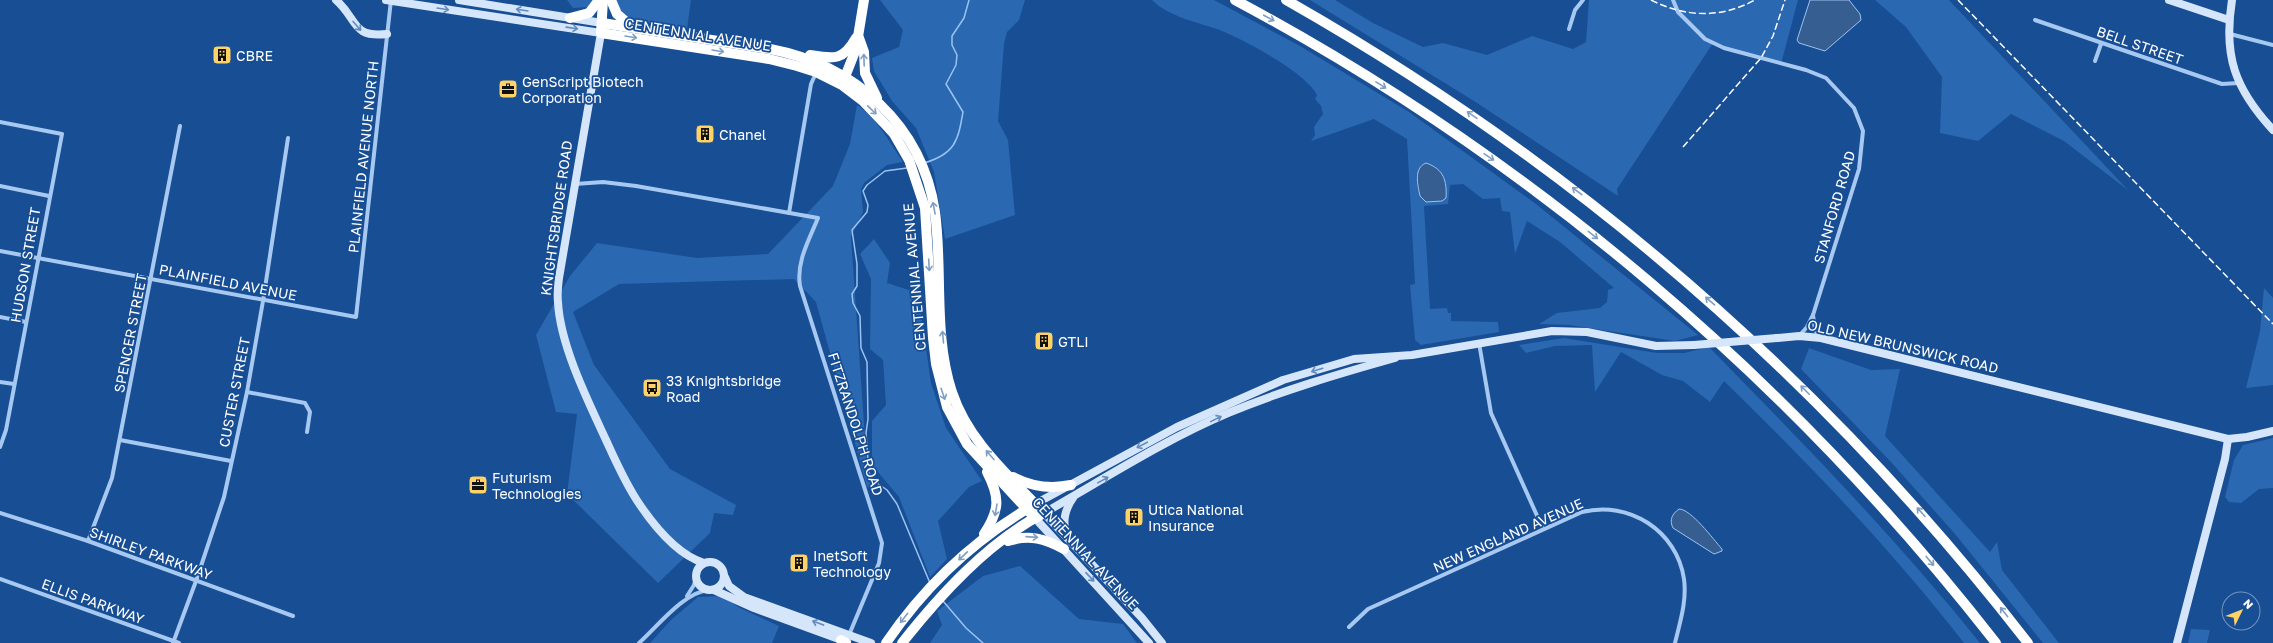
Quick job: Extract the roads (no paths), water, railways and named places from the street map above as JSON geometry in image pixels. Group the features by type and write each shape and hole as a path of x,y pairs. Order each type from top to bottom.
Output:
{"highway":[{"path":"570,18 589,13 599,0"},
{"path":"601,28 603,0"},
{"path":"601,28 608,15 611,0"},
{"path":"611,0 617,14 633,28"},
{"path":"844,81 859,36 864,0"},
{"path":"1234,0 1346,63 1435,120 1526,184 1648,279 1730,351 1831,452 1905,532 1996,643"},
{"path":"1286,0 1383,57 1469,113 1590,202 1687,281 1776,362 1878,465 1936,530 2028,643"},
{"name":"CENTENNIAL AVENUE","path":"601,28 633,28 790,53 819,63 882,106 900,127 935,212 945,366 952,392 962,416 976,439 1006,473 1031,507"},
{"name":"CENTENNIAL AVENUE","path":"601,28 769,59 844,81 894,134 913,159"},
{"path":"790,53 830,58 839,57 847,52 859,36"},
{"path":"859,36 864,52 865,73 882,106"},
{"name":"CENTENNIAL AVENUE","path":"918,171 925,208 933,338 941,387 956,426 968,444 982,461 1039,516"},
{"path":"982,461 997,496 995,517 982,538"},
{"path":"1006,473 1023,482 1053,488 1071,485"},
{"name":"OLD NEW BRUNSWICK ROAD","path":"886,643 924,594 982,538 1031,507"},
{"name":"OLD NEW BRUNSWICK ROAD","path":"902,643 952,587 999,544 1039,516"},
{"path":"999,544 1019,537 1033,537 1068,546"},
{"path":"1981,623 1991,643"}],"main road":[{"path":"336,0 364,33 373,36 387,34"},
{"name":"CENTENNIAL AVENUE","path":"390,0 601,28"},
{"name":"CENTENNIAL AVENUE","path":"459,0 570,18 601,28"},
{"path":"2169,0 2229,20"},
{"path":"2232,0 2229,20 2231,55 2239,83 2248,102 2273,130"},
{"name":"KNIGHTSBRIDGE ROAD","path":"601,28 558,288 558,301 562,325 585,396 629,488 655,524 684,552 704,563"},
{"name":"OLD NEW BRUNSWICK ROAD","path":"1039,516 1177,438 1227,414 1298,386 1404,356 1479,342 1552,331 1568,331 1656,346 1694,345 1799,336 1821,338 2228,439 2247,437 2273,431"},
{"name":"OLD NEW BRUNSWICK ROAD","path":"1031,507 1177,427 1283,380 1354,359 1382,356 1404,356"},
{"path":"2177,643 2225,459 2228,439"},
{"path":"1068,546 1064,530 1064,518 1068,505 1073,497"},
{"name":"CENTENNIAL AVENUE","path":"1039,516 1142,618 1162,643"},
{"name":"CENTENNIAL AVENUE","path":"1068,546 1149,643"},
{"name":"KNIGHTSBRIDGE ROAD","path":"684,552 696,575"},
{"path":"846,640 744,597 729,586 722,568 717,563 704,563 696,575 699,584 754,608 846,640 871,643"},
{"path":"711,590 721,585 725,577"}],"street":[{"name":"PLAINFIELD AVENUE NORTH","path":"356,317 390,0"},
{"path":"1569,29 1575,10 1583,0"},
{"name":"STANFORD ROAD","path":"1673,0 1678,12 1705,39 1724,48 1806,70 1826,78 1854,108 1863,131 1859,169 1813,315 1806,328 1799,336"},
{"name":"BELL STREET","path":"2036,20 2101,44 2222,84 2239,83"},
{"path":"2230,34 2273,46"},
{"path":"2095,61 2101,44"},
{"path":"574,184 603,182 636,186 789,213 811,84 816,72"},
{"name":"HUDSON STREET","path":"0,122 62,134 49,196 6,430 0,447"},
{"name":"SPENCER STREET","path":"88,541 112,478 180,126"},
{"name":"CUSTER STREET","path":"173,642 196,581 224,497 247,392 288,138"},
{"path":"0,186 49,196"},
{"name":"FITZRANDOLPH ROAD","path":"789,213 818,218 801,260 798,276 882,543 879,564 846,640"},
{"name":"PLAINFIELD AVENUE","path":"0,251 356,317"},
{"path":"1813,315 1814,330 1821,338"},
{"path":"0,318 26,322"},
{"path":"1479,342 1491,414 1543,529"},
{"path":"0,382 14,384"},
{"path":"247,392 305,403 310,412 307,432"},
{"path":"120,440 231,461"},
{"name":"NEW ENGLAND AVENUE","path":"1349,627 1368,609 1582,512 1606,509 1635,516 1658,530 1677,555 1684,580 1683,608 1675,643"},
{"name":"SHIRLEY PARKWAY","path":"0,513 88,541 293,616"},
{"path":"686,599 694,585 696,575"},
{"name":"ELLIS PARKWAY","path":"0,579 179,643"},
{"path":"639,643 686,599 700,591 711,590"}],"waterway":[{"path":"924,163 949,151 957,139 963,112 946,84 956,65 957,55 952,45 952,36 964,18 969,0"},
{"path":"907,168 885,171 867,185 863,191 868,205 867,212 852,230 857,264 857,286 852,294 853,303 860,316 861,348 867,362 868,419 866,433 869,473 874,481 887,490 897,504 930,583"},
{"path":"943,601 966,628 983,643"}],"railway":[{"path":"1651,0 1677,10 1703,14 1729,10 1755,0"},
{"path":"1683,147 1761,58 1773,36 1785,0"},
{"path":"1958,0 2273,324"}],"place":[{"name":"CBRE","path":"222,55"},
{"name":"GenScript Biotech Corporation","path":"508,89"},
{"name":"Chanel","path":"705,134"},
{"name":"GTLI","path":"1044,341"},
{"name":"33 Knightsbridge Road","path":"652,388"},
{"name":"Futurism Technologies","path":"478,485"},
{"name":"Utica National Insurance","path":"1134,517"},
{"name":"InetSoft Technology","path":"799,563"}]}
